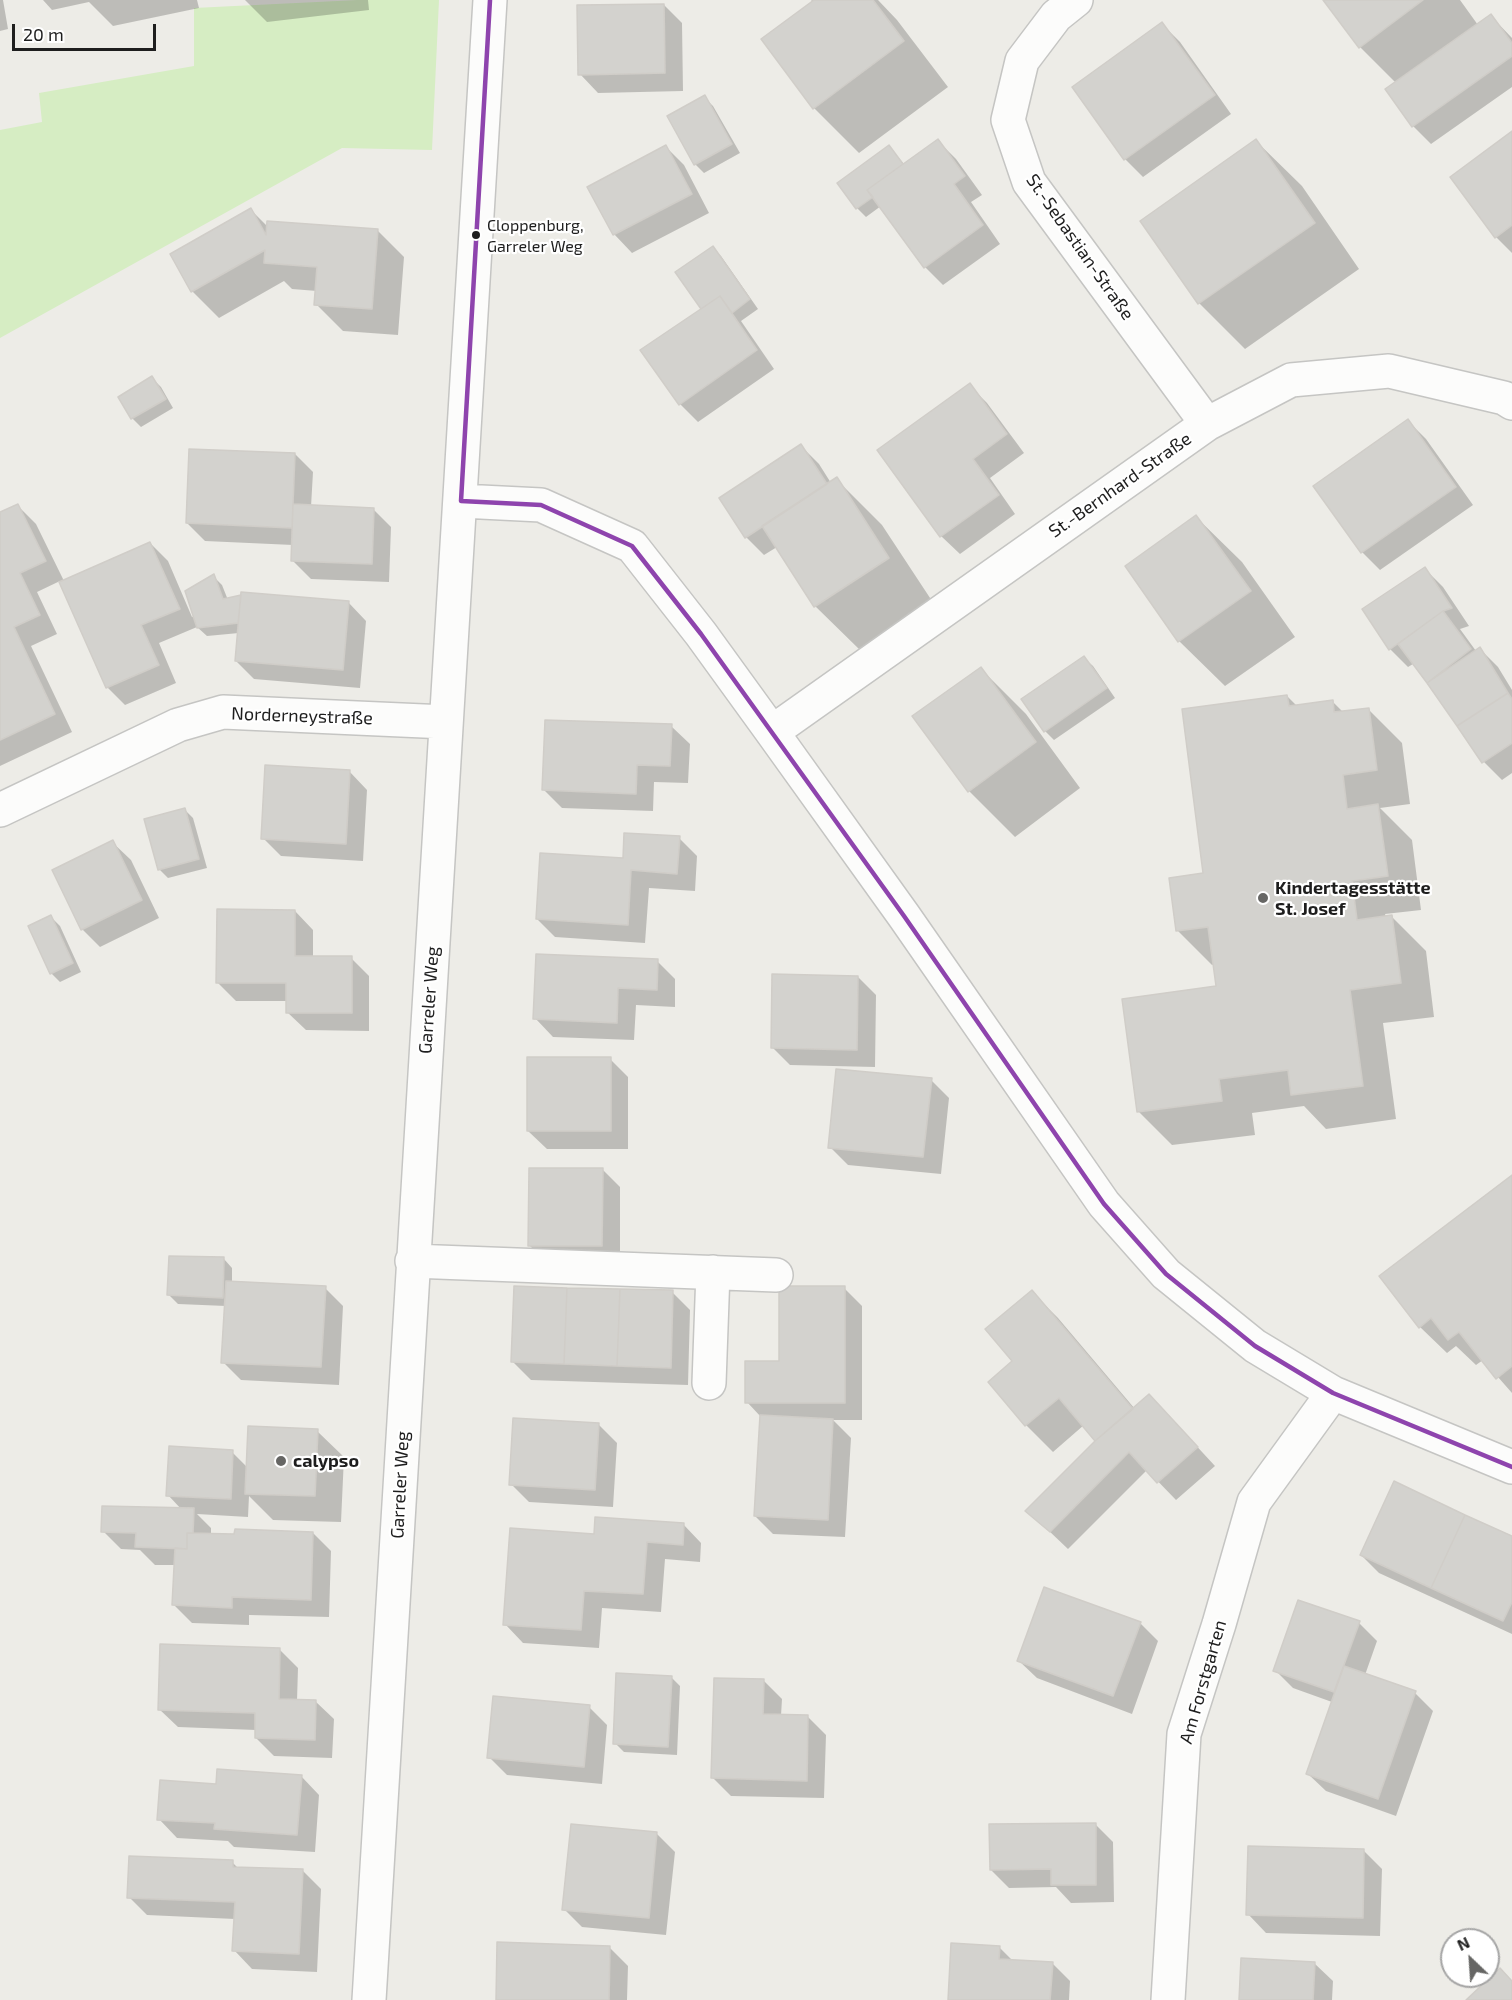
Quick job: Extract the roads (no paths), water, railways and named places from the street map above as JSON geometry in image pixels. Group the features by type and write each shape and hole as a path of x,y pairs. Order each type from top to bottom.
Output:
{"street":[{"name":"Garreler Weg","path":"369,2000 490,0"},
{"name":"St.-Sebastian-Straße","path":"1076,0 1056,16 1022,61 1008,120 1029,182 1207,423"},
{"name":"St.-Bernhard-Straße","path":"772,732 1207,423 1291,380 1389,371 1504,398 1512,404"},
{"path":"461,501 541,505 632,546 701,634 904,916 1104,1204 1166,1274 1254,1346 1333,1393 1512,1467"},
{"name":"Norderneystraße","path":"0,810 178,725 223,712 446,722"},
{"path":"412,1261 776,1275"},
{"path":"709,1383 713,1272"},
{"name":"Am Forstgarten","path":"1168,2000 1184,1734 1254,1502 1333,1393"}],"place":[{"name":"Cloppenburg, Garreler Weg","path":"476,235"},
{"name":"Kindertagesstätte St. Josef","path":"1263,898"},
{"name":"calypso","path":"281,1461"}]}
